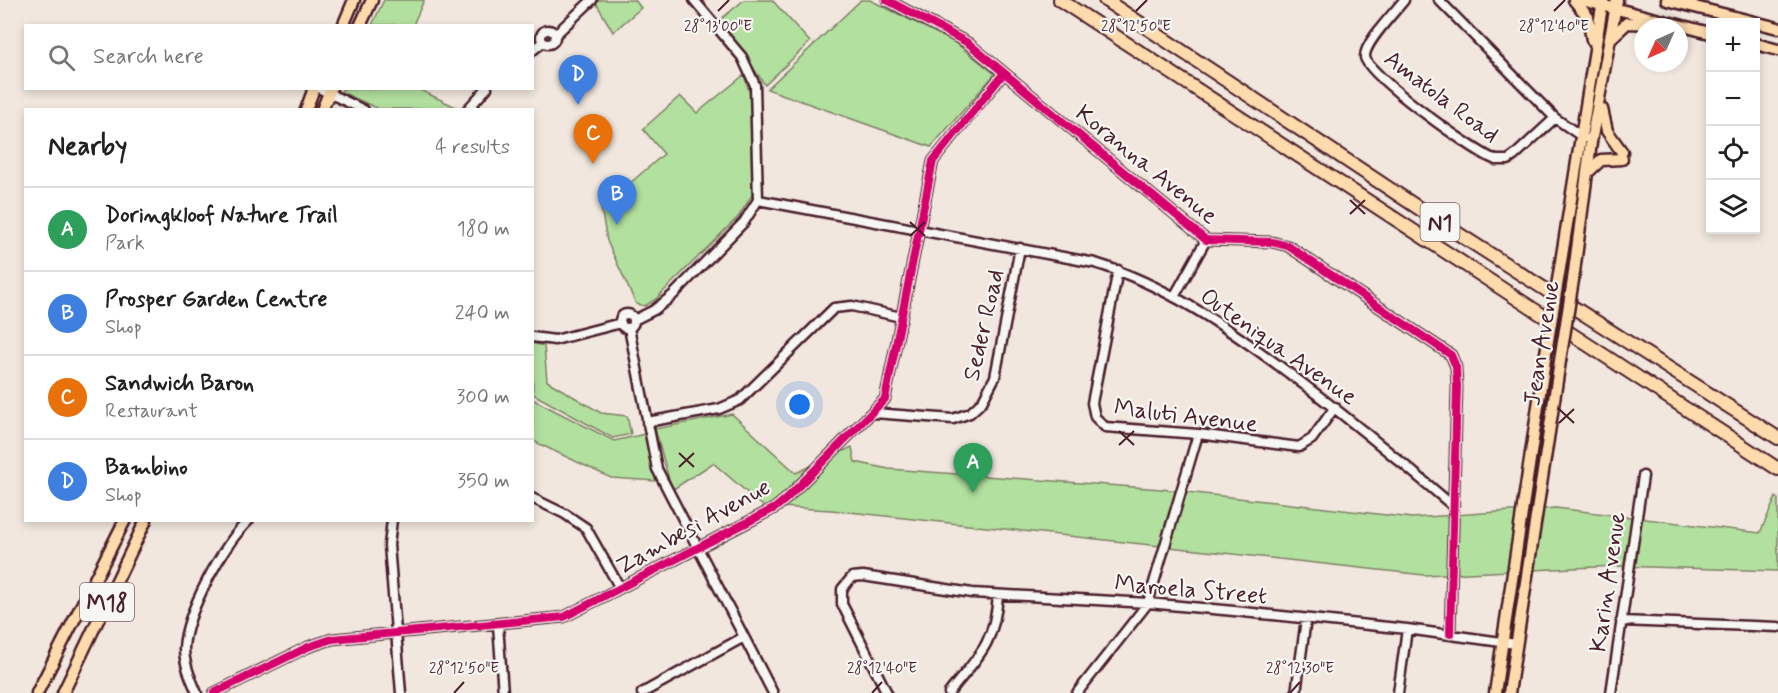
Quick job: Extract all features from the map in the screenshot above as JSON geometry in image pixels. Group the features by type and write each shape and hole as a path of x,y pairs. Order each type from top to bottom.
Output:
{"highway":[{"path":"1049,0 1113,35"},
{"name":"N1","path":"1060,0 1778,469"},
{"name":"N1","path":"1105,0 1432,217 1778,438"}],"main road":[{"path":"344,24 354,0"},
{"path":"361,24 372,0"},
{"path":"1574,0 1588,17 1591,26 1590,76"},
{"path":"1582,0 1616,4 1706,32"},
{"path":"1667,0 1778,28"},
{"name":"Jean Avenue","path":"1509,693 1573,280 1587,174 1586,139 1590,76 1602,3"},
{"name":"Jean Avenue","path":"1495,693 1559,273 1586,139 1602,93 1616,4"},
{"path":"1610,39 1627,23 1634,23"},
{"path":"1688,29 1706,32"},
{"path":"1760,45 1778,50"},
{"path":"307,108 315,90"},
{"path":"323,108 330,91"},
{"path":"1587,174 1600,160 1622,156 1604,126 1602,93"},
{"name":"M18","path":"37,693 124,522"},
{"name":"M18","path":"63,693 145,522"},
{"path":"1502,642 1511,629 1518,599 1525,587"}],"street":[{"path":"534,49 543,42 550,44 552,33 592,0"},
{"path":"632,324 672,296 737,230 758,200 755,85 742,57 694,0"},
{"name":"Koranna Avenue","path":"887,0 956,34 1206,240 1260,242 1288,246 1451,355 1457,376 1453,506"},
{"name":"Amatola Road","path":"1404,0 1369,43 1365,56 1370,68 1399,93 1496,160 1508,160 1514,156 1555,118"},
{"path":"1439,0 1555,118 1586,139"},
{"name":"Zambesi Avenue","path":"214,693 321,642 395,632 498,625 564,617 775,508 874,413 885,399 933,161 937,153 1004,73"},
{"path":"470,108 485,90"},
{"path":"330,91 360,108"},
{"name":"Outeniqua Avenue","path":"758,200 1020,248 1118,270 1174,297 1226,327 1335,407 1453,506"},
{"path":"1174,297 1206,240"},
{"name":"Seder Road","path":"874,413 953,419 970,413 982,402 995,377 1020,248"},
{"name":"Maluti Avenue","path":"1118,270 1092,403 1095,417 1100,423 1112,429 1198,435 1299,447 1312,440 1335,407"},
{"path":"647,422 719,409 740,400 834,308 852,306 901,317"},
{"path":"534,337 555,340 621,323 622,317 627,315 632,324 647,422 657,469 773,693"},
{"path":"1077,693 1148,603 1198,435"},
{"name":"Karin Avenue","path":"1611,693 1643,476"},
{"path":"534,499 565,514 586,528 620,588"},
{"path":"1450,634 1453,506"},
{"path":"197,693 185,660 188,628 222,553 247,522"},
{"path":"392,522 389,545 401,693"},
{"name":"Maroela Street","path":"887,693 841,599 846,581 863,576 998,596 1148,603 1407,629 1516,644"},
{"path":"949,693 989,642 996,619 998,596"},
{"path":"1296,693 1306,619"},
{"path":"1621,621 1778,627"},
{"path":"498,625 503,693"},
{"path":"1398,693 1407,629"},
{"path":"642,693 656,690 744,638"}],"green space":[{"path":"384,0 424,0 413,24 372,24"},
{"path":"600,0 635,0 641,8 613,32 596,3"},
{"path":"744,0 772,0 810,42 765,85 720,20"},
{"path":"861,0 870,0 953,41 995,74 931,147 767,89"},
{"path":"744,75 751,97 752,195 739,216 656,299 645,306 636,304 607,241 601,208 664,154 643,129 680,96 697,113"},
{"path":"342,90 420,90 458,108 377,108 341,92"},
{"path":"534,344 544,346 547,381 601,413 627,416 631,434 613,438 534,395"},
{"path":"534,400 614,441 645,434 656,481 611,478 534,441"},
{"path":"732,414 796,473 852,447 855,462 889,469 1161,489 1412,518 1556,508 1760,533 1776,497 1778,499 1778,571 1616,566 1424,575 831,510 763,506 713,463 672,490 655,429"}],"cycle path":[{"path":"887,0 968,43 1206,240 1272,242 1288,246 1451,355 1456,367 1457,387 1450,634"},
{"path":"214,693 308,647 332,639 564,617 775,508 885,399 933,161 1004,73"}],"place":[{"name":"Bambino","path":"578,105"},
{"name":"Sandwich Baron","path":"593,164"},
{"name":"Prosper Garden Centre","path":"617,225"},
{"name":"Doringkloof Nature Trail","path":"973,493"}]}
